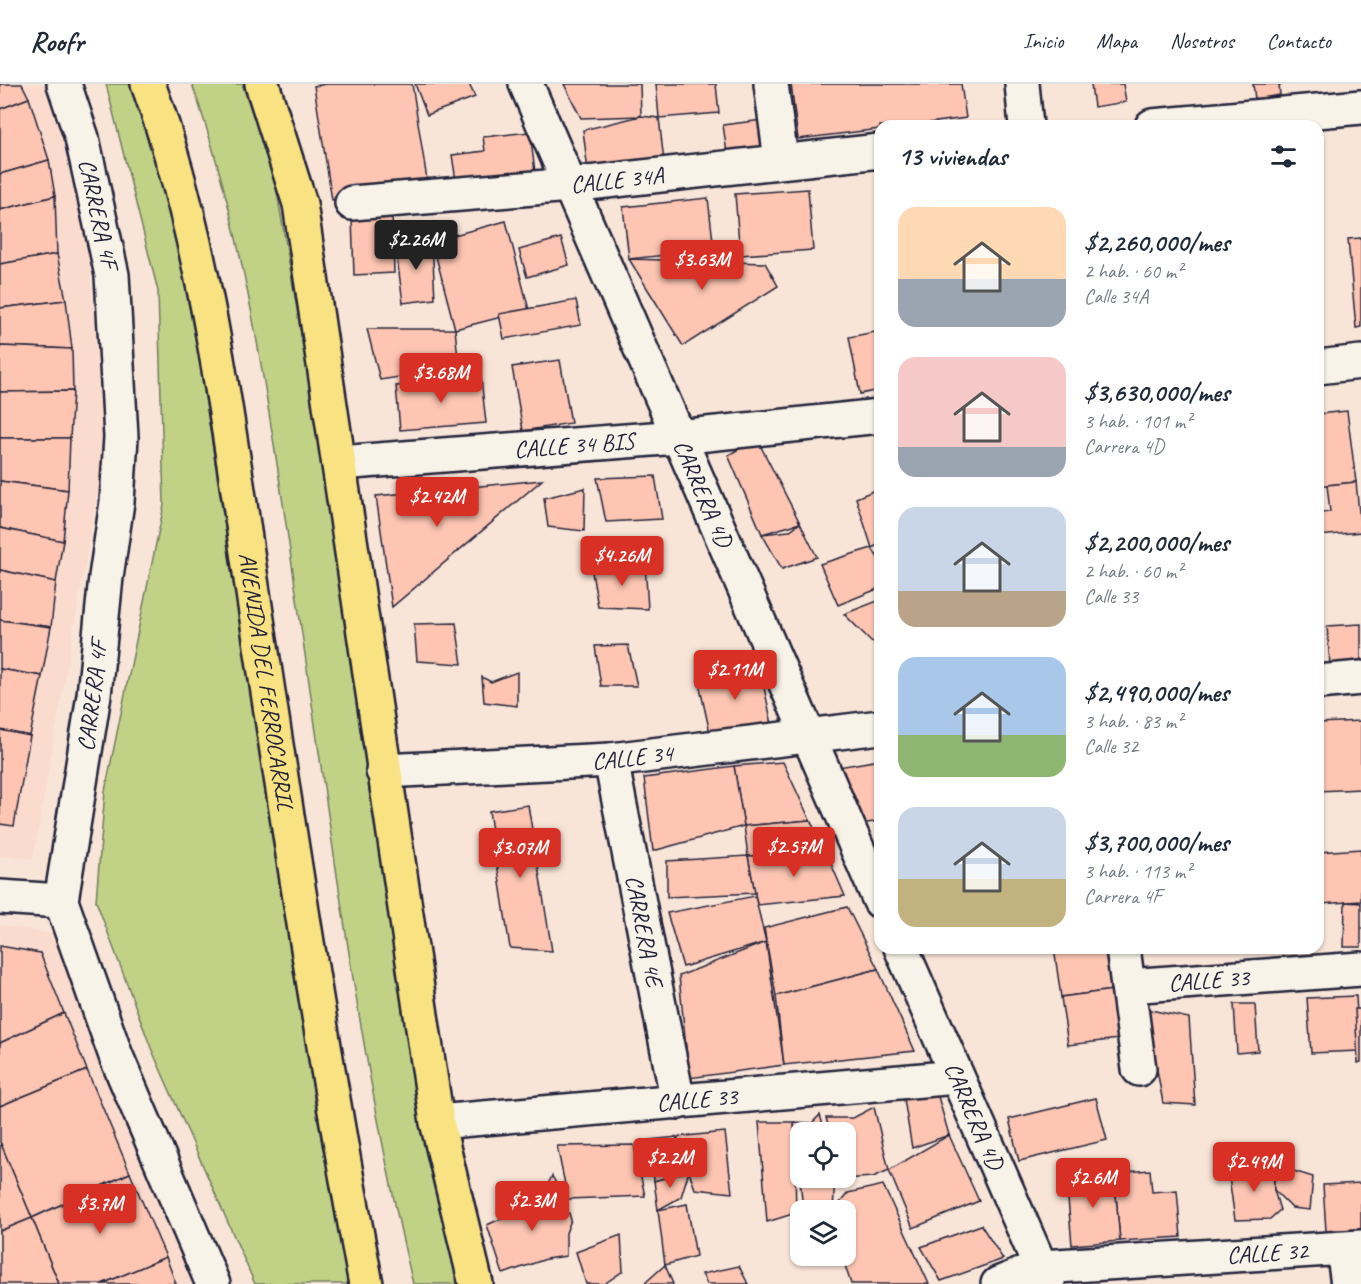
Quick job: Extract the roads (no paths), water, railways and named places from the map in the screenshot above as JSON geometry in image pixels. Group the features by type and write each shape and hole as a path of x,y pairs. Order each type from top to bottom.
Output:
{"main road":[{"name":"AVENIDA DEL FERROCARRIL","path":"147,84 157,111 199,264 231,450 340,1142 366,1284"},
{"path":"262,84 300,204 437,1122 476,1284"}],"street":[{"name":"CARRERA 4F","path":"64,84 82,138 112,275 121,437 117,502 106,577 94,695 61,901 116,1056 213,1284"},
{"name":"CARRERA 4D","path":"526,84 874,887"},
{"path":"771,84 780,160"},
{"path":"1022,84 1025,120"},
{"path":"1218,120 1361,107"},
{"name":"CALLE 34A","path":"352,203 570,185 780,160 874,152"},
{"path":"1324,368 1360,371"},
{"name":"CALLE 34 BIS","path":"339,464 678,437 874,417"},
{"path":"1324,681 1361,678"},
{"name":"CALLE 34","path":"383,771 611,760 874,729"},
{"name":"CARRERA 4E","path":"611,760 678,1102"},
{"path":"0,897 61,901"},
{"name":"CARRERA 4D","path":"904,954 1044,1275"},
{"path":"1124,954 1140,1070"},
{"name":"CALLE 33","path":"1128,986 1361,969"},
{"name":"CALLE 33","path":"437,1122 957,1077"},
{"path":"1348,1284 1352,1248"},
{"name":"CALLE 32","path":"998,1284 1044,1275 1352,1248"}]}
